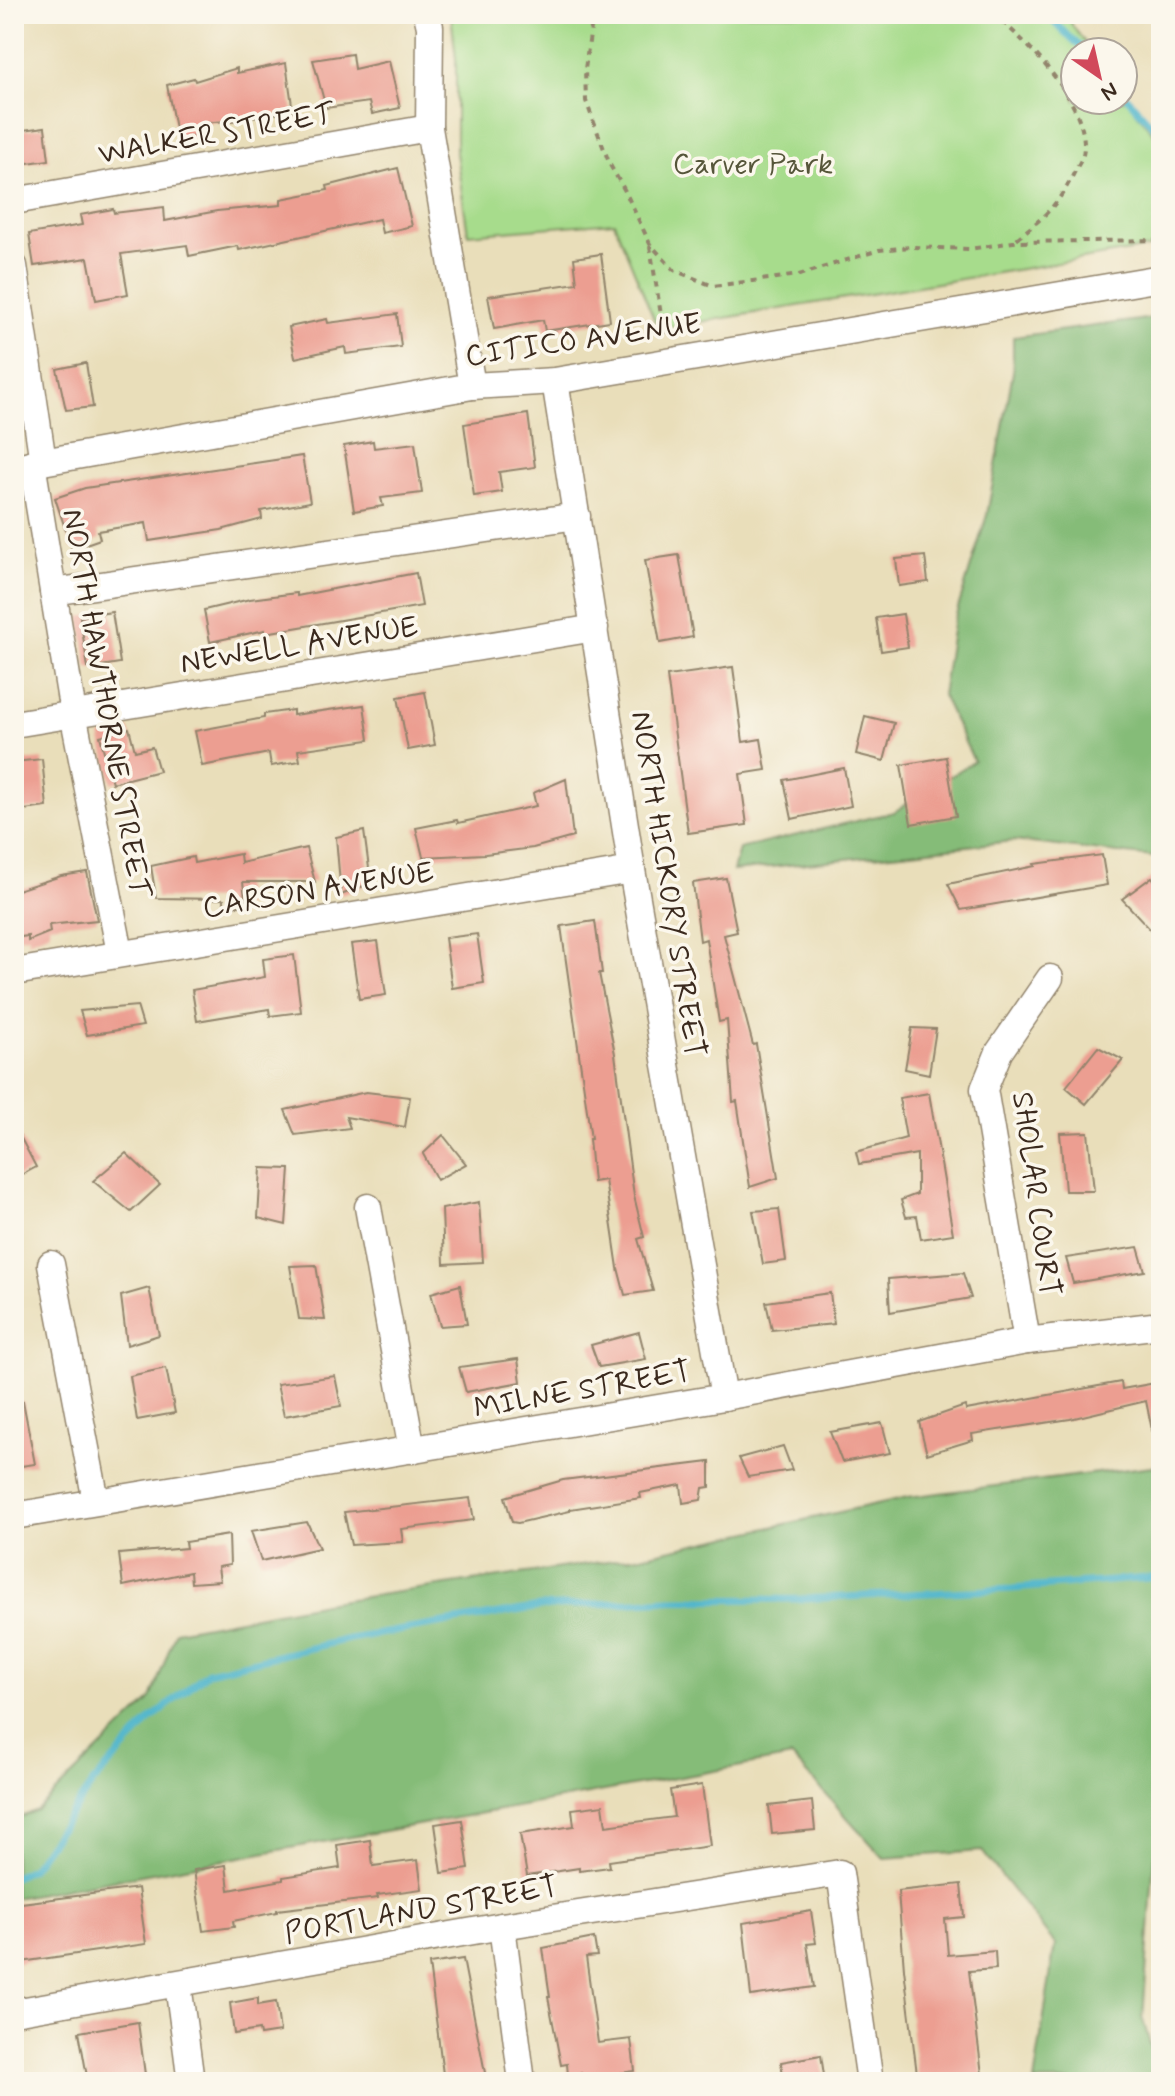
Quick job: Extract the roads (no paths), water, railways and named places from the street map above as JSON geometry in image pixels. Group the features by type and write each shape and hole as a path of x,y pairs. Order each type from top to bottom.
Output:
{"street":[{"path":"428,20 429,128 472,386"},
{"name":"WALKER STREET","path":"14,201 429,128"},
{"name":"NORTH HAWTHORNE STREET","path":"14,266 30,464 73,713 120,953"},
{"name":"CITICO AVENUE","path":"30,464 472,386 555,381 1161,278"},
{"name":"NORTH HICKORY STREET","path":"555,381 632,870 724,1397"},
{"path":"53,592 577,516"},
{"name":"NEWELL AVENUE","path":"14,724 595,628"},
{"name":"CARSON AVENUE","path":"14,972 632,870"},
{"name":"SHOLAR COURT","path":"1027,1341 984,1089 999,1052 1050,978"},
{"path":"368,1207 412,1450"},
{"path":"51,1264 96,1501"},
{"name":"MILNE STREET","path":"14,1516 724,1397 1027,1341 1161,1325"},
{"name":"PORTLAND STREET","path":"14,2012 502,1926 840,1873 870,2082"},
{"path":"502,1926 522,2082"},
{"path":"178,1984 191,2082"}],"waterway":[{"path":"1045,14 1069,36"},
{"path":"1139,111 1161,135"},
{"path":"14,1877 31,1869 93,1783 151,1719 208,1672 349,1639 540,1607 1012,1589 1161,1577"}],"park label":[{"name":"Carver Park","path":"753,163"}]}
